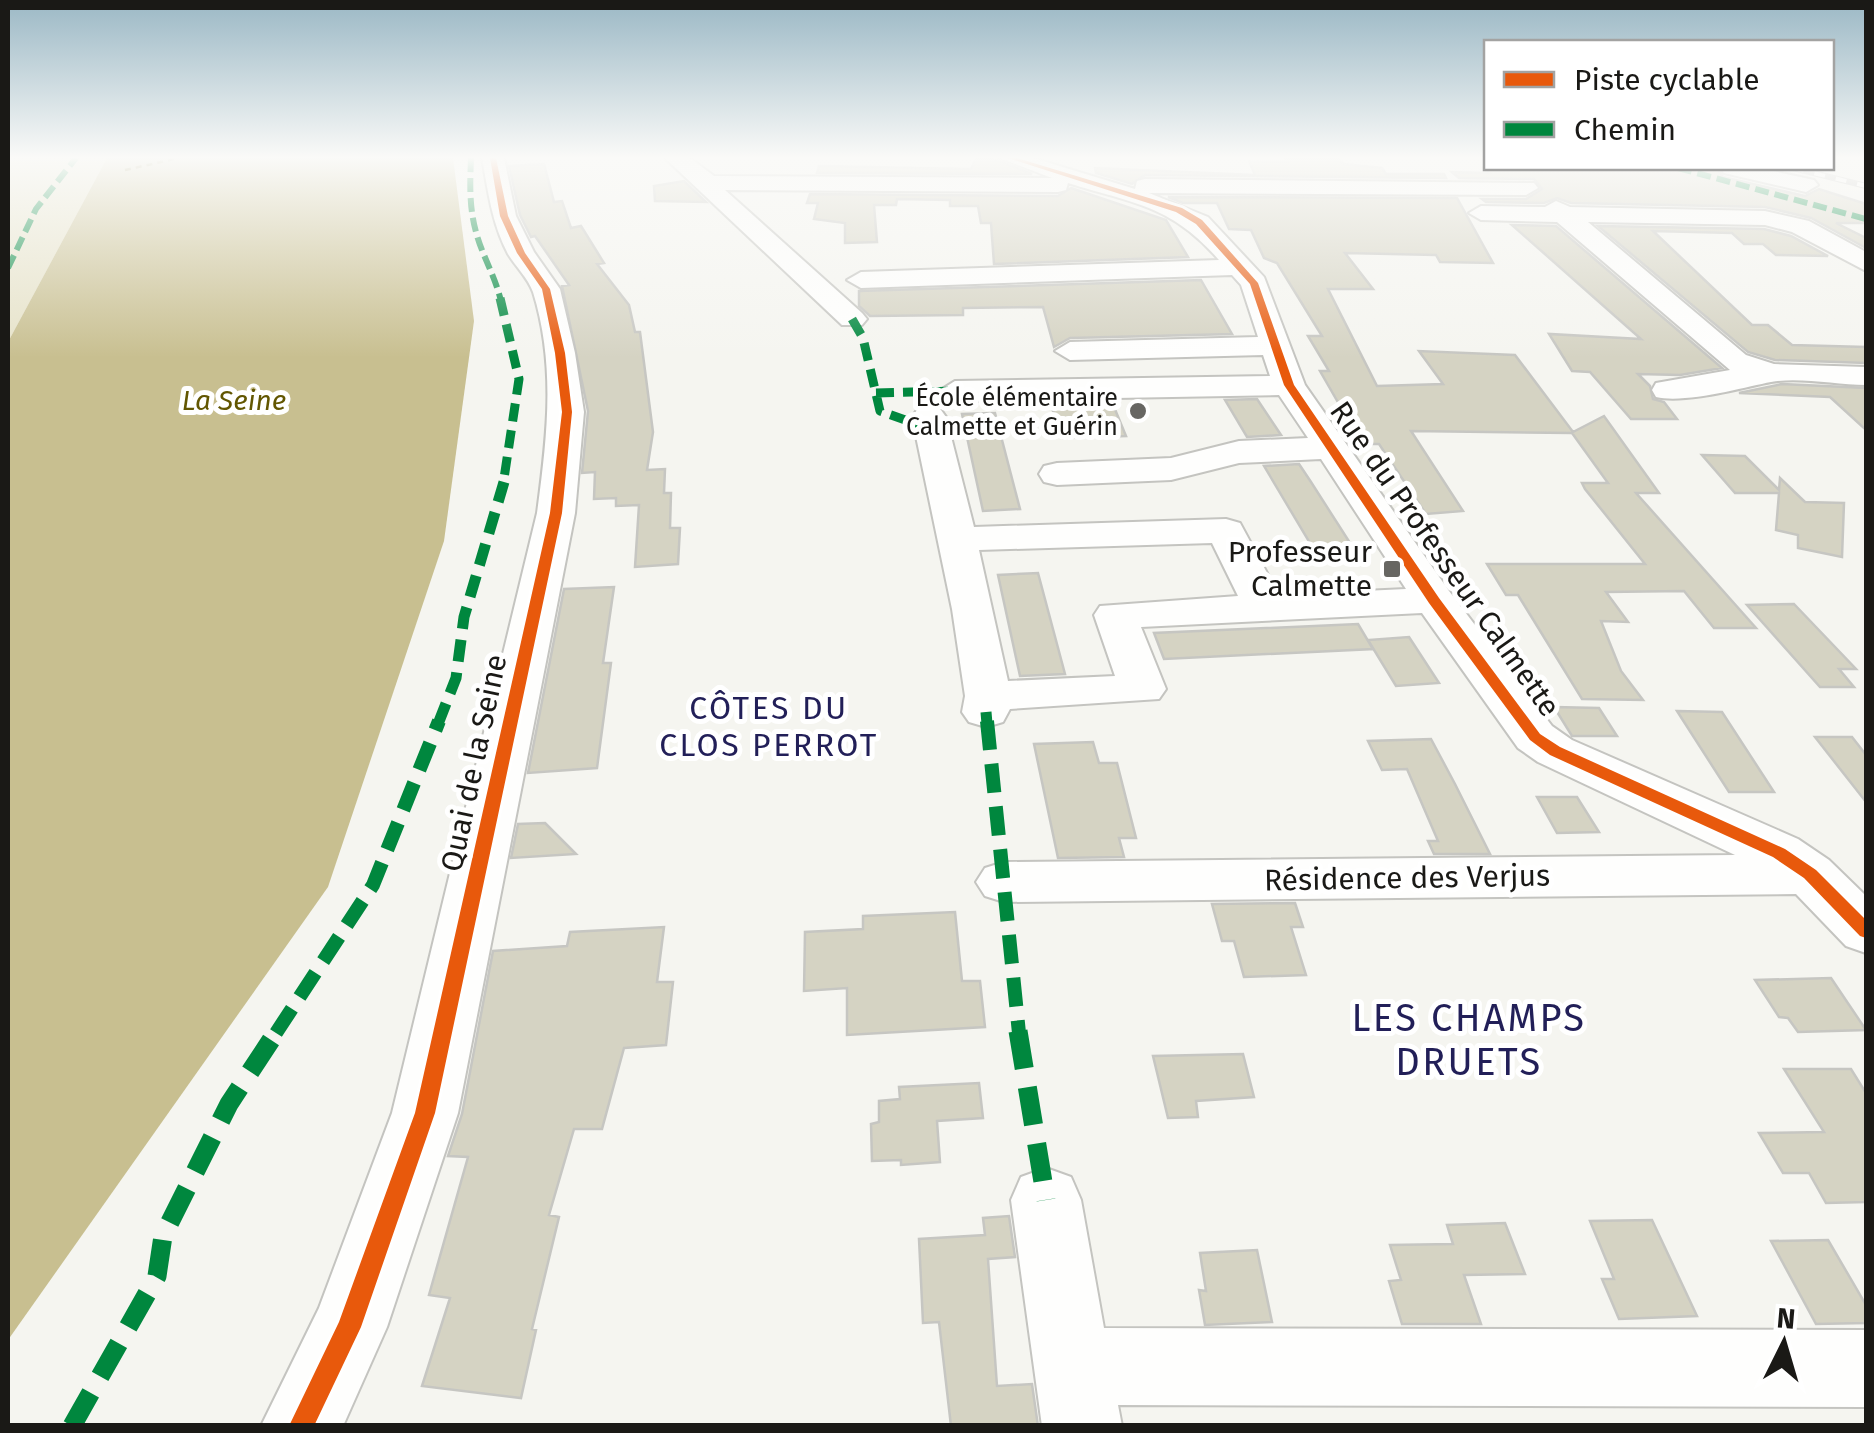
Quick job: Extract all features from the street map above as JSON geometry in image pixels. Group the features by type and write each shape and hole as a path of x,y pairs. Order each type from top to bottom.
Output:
{"street":[{"name":"Quai de la Seine","path":"322,1409 425,1113 556,513 566,412 560,353 546,289 521,253 508,225"},
{"path":"752,225 852,319"},
{"name":"Rue du Professeur Calmette","path":"1202,225 1254,283 1282,365 1332,448 1434,600 1535,737 1556,751 1748,836 1810,874 1866,931"},
{"path":"1577,225 1735,362 1750,368 1866,376"},
{"path":"1795,225 1866,263"},
{"path":"861,280 1241,267"},
{"path":"1070,352 1282,365"},
{"path":"1282,365 942,404 955,540 973,610 987,704 1142,688 1115,615 1434,600"},
{"path":"1668,390 1720,380 1752,380 1746,374 1750,368"},
{"path":"1057,474 1170,468 1239,452 1332,448"},
{"path":"955,540 1226,530 1265,608"},
{"name":"Résidence des Verjus","path":"1004,882 1810,874"},
{"path":"1046,1200 1076,1396 1866,1369"}],"shaded area":[{"path":"8,225 71,225 8,342"}],"water":[{"name":"La Seine","path":"71,225 462,225 474,321 444,541 328,887 8,1340 8,342"}],"building":[{"path":"525,225 581,226 604,263 597,264 629,305 635,332 640,332 653,432 647,470 665,469 664,493 671,493 670,528 680,528 678,564 635,567 639,505 616,506 616,498 594,499 595,472 582,473 588,411 562,286 569,285 535,236 531,237"},
{"path":"845,225 876,225 877,242 845,243"},
{"path":"991,225 1169,225 1188,257 994,264"},
{"path":"1227,225 1472,225 1493,263 1440,262 1436,255 1345,253 1373,289 1328,289 1377,386 1443,384 1419,351 1515,355 1573,432 1604,416 1659,493 1636,493 1756,628 1714,628 1684,591 1606,592 1628,622 1601,621 1621,671 1643,700 1582,699 1518,595 1506,595 1487,564 1645,564 1585,489 1582,483 1608,483 1572,433 1411,431 1463,511 1426,514 1379,444 1362,444 1320,371 1329,371 1308,336 1322,336 1277,263 1264,258 1251,230 1229,229"},
{"path":"1512,225 1556,226 1722,368 1680,375 1638,374 1650,386 1653,399 1664,402 1677,419 1631,419 1590,372 1572,371 1549,334 1641,339"},
{"path":"1824,225 1840,225 1866,238 1866,248"},
{"path":"1598,226 1764,229 1791,236 1828,256 1776,255 1763,244 1744,244 1732,233 1653,231 1752,325 1768,325 1792,345 1866,347 1866,363 1775,360 1748,352"},
{"path":"1201,280 1232,334 1070,338 1054,347 1043,307 963,308 963,315 870,316 859,306 859,291"},
{"path":"1782,384 1866,388 1866,430 1830,397 1739,393"},
{"path":"1257,399 1281,435 1247,437 1225,400"},
{"path":"1112,402 1126,436 1063,438 1050,403"},
{"path":"995,413 1020,509 983,511 962,414"},
{"path":"1702,455 1745,456 1779,490 1780,478 1805,502 1844,503 1842,557 1798,548 1798,535 1776,530 1779,493 1735,493"},
{"path":"1299,464 1359,557 1320,560 1264,466"},
{"path":"1038,573 1065,674 1020,676 998,575"},
{"path":"614,587 603,663 611,663 597,768 528,773 564,589"},
{"path":"1794,604 1856,669 1839,669 1854,687 1820,687 1747,605"},
{"path":"1358,624 1373,649 1164,659 1154,633"},
{"path":"1409,637 1439,683 1396,686 1368,640"},
{"path":"1554,707 1599,708 1617,736 1572,736"},
{"path":"1677,711 1722,712 1774,792 1729,792"},
{"path":"1815,737 1852,737 1866,755 1866,802"},
{"path":"1431,739 1490,854 1434,854 1428,841 1438,841 1407,769 1382,770 1368,741"},
{"path":"1093,742 1099,763 1117,763 1136,838 1119,838 1124,857 1058,858 1034,744"},
{"path":"1537,797 1577,797 1599,832 1557,833"},
{"path":"545,823 576,854 511,858 518,824"},
{"path":"1295,903 1303,927 1291,927 1306,975 1244,977 1234,941 1222,941 1212,904"},
{"path":"955,912 962,981 980,981 985,1027 847,1035 847,988 804,991 805,932 863,929 863,916"},
{"path":"664,927 657,982 673,982 666,1045 624,1048 602,1129 574,1129 549,1215 559,1217 532,1329 536,1330 521,1398 422,1386 450,1298 429,1295 468,1157 448,1156 462,1114 493,951 567,946 570,932"},
{"path":"1831,978 1866,1030 1798,1032 1788,1018 1779,1017 1755,980"},
{"path":"1243,1054 1254,1097 1196,1101 1198,1117 1168,1118 1153,1056"},
{"path":"1784,1069 1851,1069 1866,1093 1866,1202 1826,1203 1809,1173 1783,1173 1759,1133 1824,1132"},
{"path":"979,1083 983,1118 937,1121 940,1162 901,1165 901,1160 872,1161 871,1124 879,1122 879,1101 900,1099 899,1087"},
{"path":"1009,1216 1015,1257 988,1259 997,1386 1032,1384 1038,1426 951,1426 939,1322 923,1323 919,1239 985,1235 983,1218"},
{"path":"1652,1220 1697,1316 1619,1319 1602,1279 1614,1279 1590,1221"},
{"path":"1505,1223 1525,1274 1464,1275 1481,1324 1402,1324 1389,1281 1401,1280 1390,1245 1453,1244 1447,1225"},
{"path":"1828,1240 1866,1305 1866,1323 1816,1324 1771,1241"},
{"path":"1257,1250 1272,1322 1205,1325 1199,1290 1206,1291 1200,1253"}],"marked path":[{"path":"8,268 28,225"},
{"path":"72,1426 157,1276 163,1236 229,1104 373,885 456,678 464,617 506,476 519,379 494,271 474,225"},
{"path":"852,319 863,338 880,411 933,430"},
{"path":"876,393 955,391"},
{"path":"986,712 1020,1047 1046,1200"}],"cycle path":[{"path":"301,1426 349,1327 425,1113 556,513 567,412 560,353 546,289 521,253 508,225"},
{"path":"1202,225 1254,283 1289,385 1434,600 1535,737 1555,751 1779,853 1810,874 1866,931"}],"place":[{"name":"École élémentaire Calmette et Guérin","path":"1138,411"},
{"name":"Professeur Calmette","path":"1392,569"}],"district":[{"name":"CÔTES DU CLOS PERROT","path":"769,726"},
{"name":"LES CHAMPS DRUETS","path":"1469,1040"}]}
